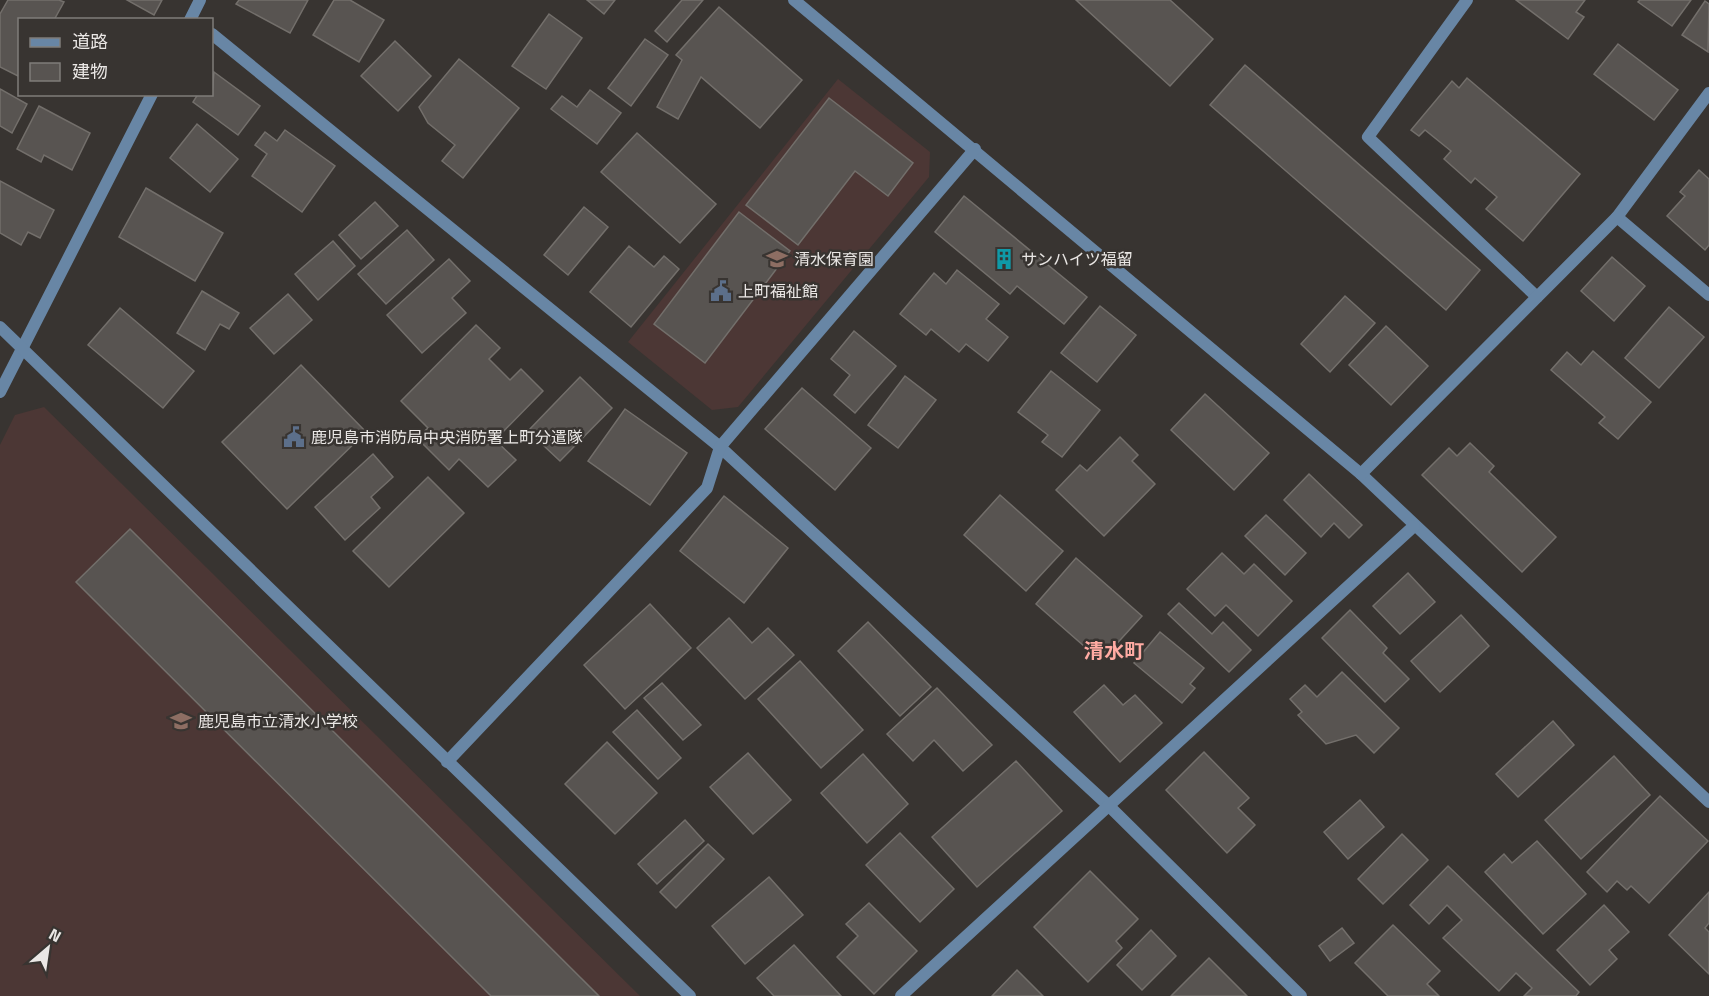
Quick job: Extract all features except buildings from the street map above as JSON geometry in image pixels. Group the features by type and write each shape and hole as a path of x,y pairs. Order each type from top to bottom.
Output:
{"street":[{"path":"192,18 200,0"},
{"path":"794,0 1361,474 1709,802"},
{"path":"1467,0 1368,137 1537,297"},
{"path":"213,35 720,447 1109,806 1301,996"},
{"path":"1361,474 1617,217 1709,93"},
{"path":"0,392 151,96"},
{"path":"447,762 707,488 720,447 975,149"},
{"path":"1617,217 1709,295"},
{"path":"0,327 690,996"},
{"path":"901,996 1414,526"}],"shaded area":[{"name":"清水保育園","path":"838,79 930,152 929,177 738,407 712,410 628,342"},
{"name":"鹿児島市立清水小学校","path":"44,407 640,996 0,996 0,445 15,415"}],"place":[{"name":"清水保育園","path":"777,259"},
{"name":"サンハイツ福留","path":"1004,259"},
{"name":"上町福祉館","path":"721,291"},
{"name":"鹿児島市消防局中央消防署上町分遣隊","path":"294,437"},
{"name":"鹿児島市立清水小学校","path":"181,721"}],"district":[{"name":"清水町","path":"1114,651"}]}
